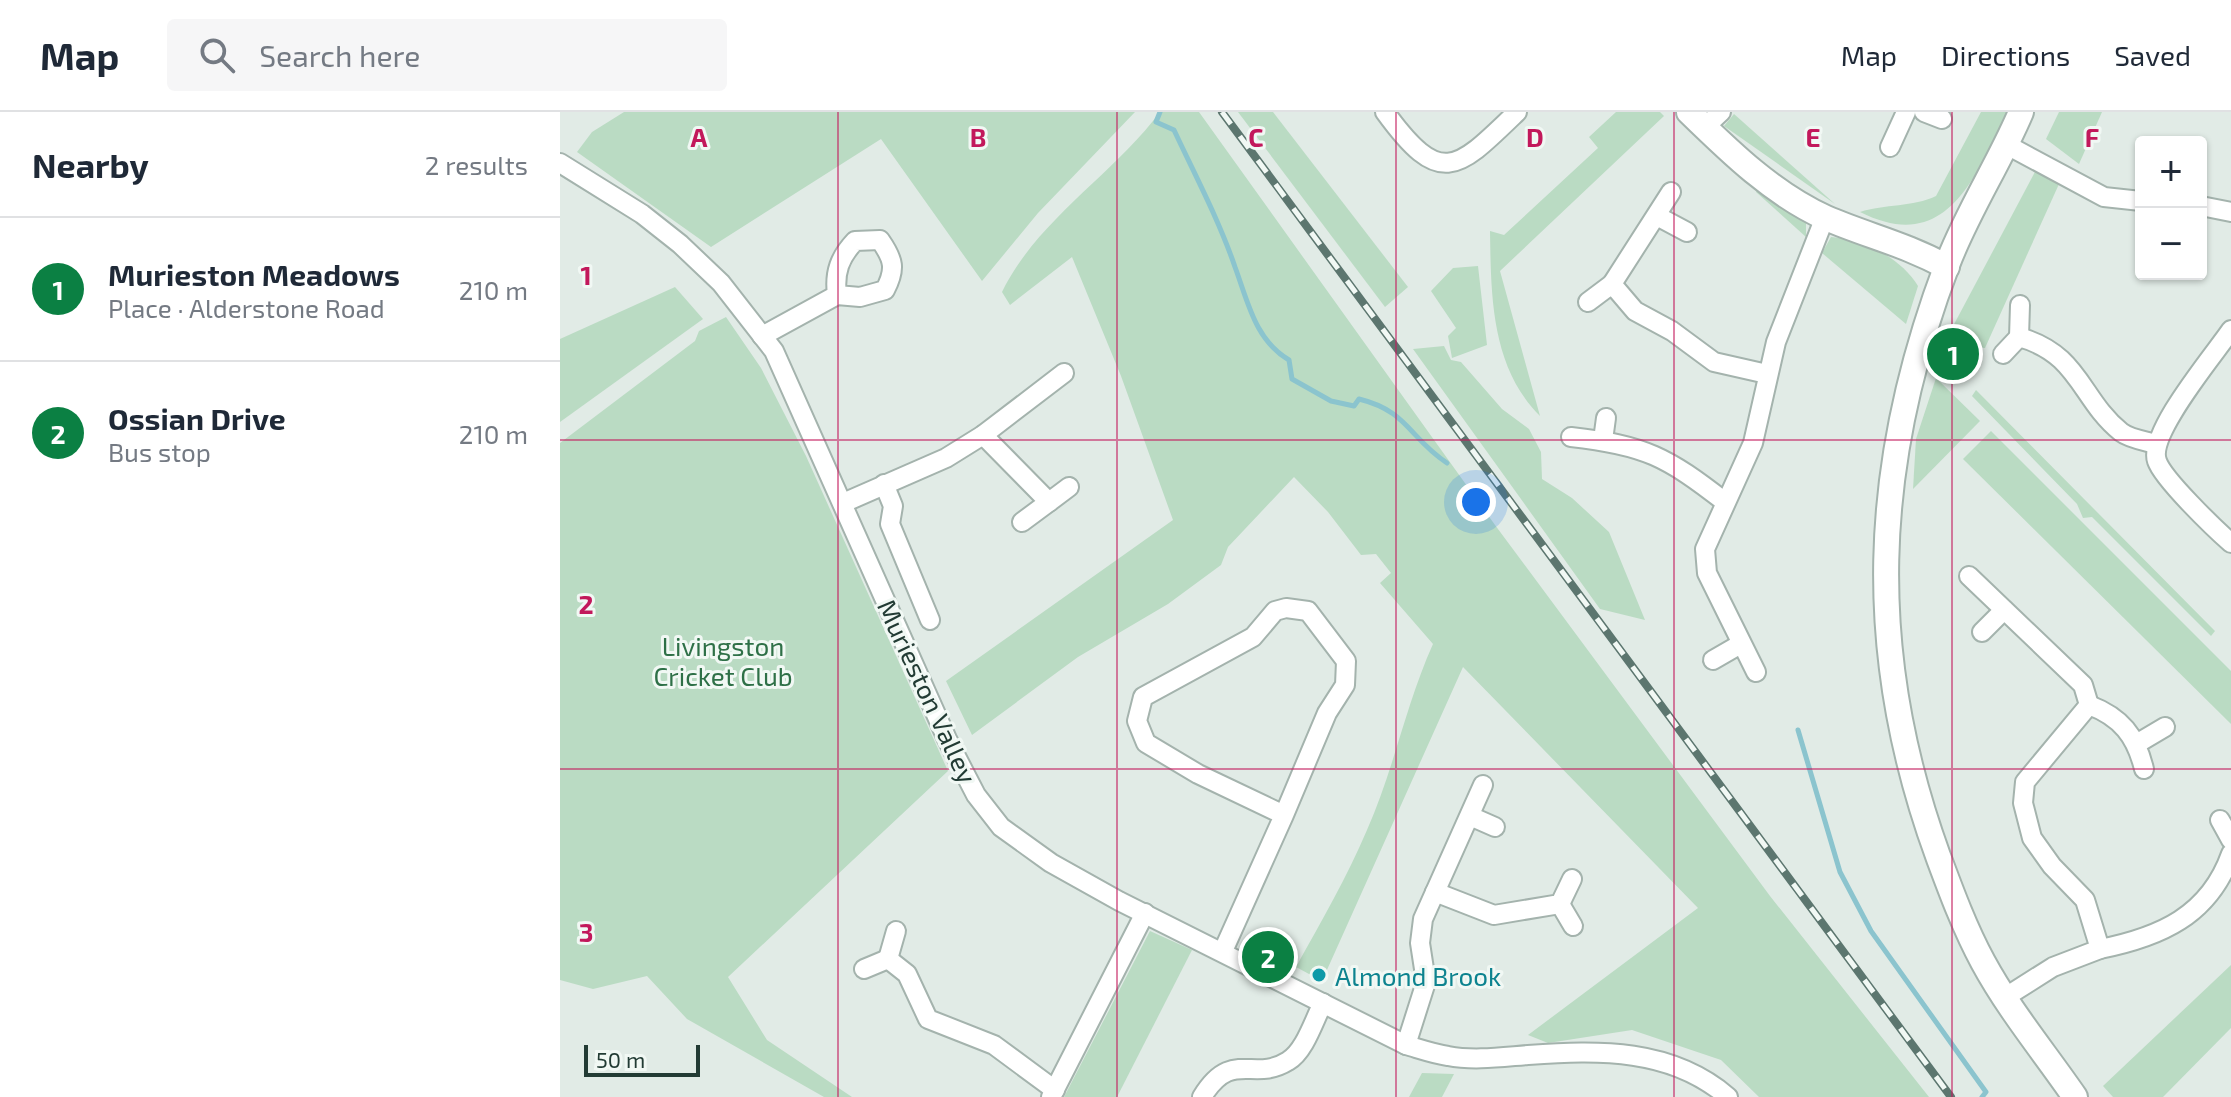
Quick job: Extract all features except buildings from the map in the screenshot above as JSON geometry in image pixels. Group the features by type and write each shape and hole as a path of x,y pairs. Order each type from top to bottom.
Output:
{"street":[{"path":"1385,112 1414,149 1430,162 1446,165 1464,160 1517,112"},
{"path":"1890,147 1906,112"},
{"path":"2021,112 1950,258 1909,392 1893,463 1885,580 1888,652 1902,735 1922,812 1969,931 2004,998 2075,1097"},
{"path":"1705,117 1757,174 1793,200 1825,217 1950,258"},
{"path":"2007,145 2104,197 2135,200"},
{"name":"Murieston Valley","path":"561,166 642,214 680,244 721,283 774,351 947,739 976,795 1001,827 1051,863 1406,1045 1449,1057 1610,1051 1640,1055 1674,1065 1728,1097"},
{"path":"1588,302 1612,284 1671,192"},
{"path":"2207,207 2231,212"},
{"path":"1657,216 1687,232"},
{"path":"1756,672 1739,645 1707,573 1705,549 1753,443 1763,412 1767,374 1794,288 1825,217"},
{"path":"1612,284 1635,311 1672,331 1714,362 1767,374"},
{"path":"762,336 837,295"},
{"path":"2003,354 2019,337 2020,305"},
{"path":"2231,330 2224,357 2162,430 2156,444 2156,460 2163,472 2231,543"},
{"path":"2019,337 2045,344 2063,361 2122,433 2156,444"},
{"path":"843,503 946,458 983,435 1064,373"},
{"path":"1603,440 1606,418"},
{"path":"983,435 1049,502"},
{"path":"1571,437 1637,448 1673,462 1725,502"},
{"path":"884,484 893,506 890,524 930,620"},
{"path":"1022,522 1069,487"},
{"path":"1969,576 2083,685 2089,705"},
{"path":"1223,951 1284,815 1327,713 1345,685 1346,661 1308,611 1286,608 1275,611 1253,637 1143,697 1137,721 1146,743 1198,774 1284,815"},
{"path":"1982,632 2004,610"},
{"path":"1713,660 1739,645"},
{"path":"2089,705 2025,782 2023,803 2032,838 2052,866 2085,900 2100,949"},
{"path":"2089,705 2109,712 2138,743 2144,769"},
{"path":"2138,743 2165,727"},
{"path":"1406,1045 1426,982 1420,943 1423,919 1483,785"},
{"path":"1470,816 1495,827"},
{"path":"2220,820 2231,840"},
{"path":"2004,998 2053,967 2100,949 2164,932 2190,917 2211,892 2231,854"},
{"path":"1560,904 1572,879"},
{"path":"1435,892 1494,915 1560,904"},
{"path":"1560,904 1573,926"},
{"path":"888,959 907,974 928,1019 994,1045 1053,1094 1145,913"},
{"path":"888,959 896,931"},
{"path":"864,969 888,959"},
{"path":"1202,1097 1214,1078 1230,1069 1270,1067 1289,1061 1300,1048 1323,1003"}],"green space":[{"path":"624,112 1135,112 1038,213 982,281 881,139 711,247 577,152 592,132"},
{"path":"1160,112 1199,112 1495,525 1770,896 1929,1097 1759,1097 1721,1060 1632,1030 1548,1043 1528,1035 1698,908 1463,667 1322,981 1296,967 1367,830 1433,644 1380,583 1391,573 1376,554 1361,555 1328,512 1294,477 1228,547 1221,565 1168,604 1078,657 972,735 946,681 1173,520 1121,376 1072,257 1010,305 1002,292 1035,242"},
{"path":"1238,112 1273,112 1408,287 1385,307"},
{"path":"1616,112 1660,112 1664,116 1500,271 1540,416 1524,397 1503,353 1493,305 1490,231 1504,235 1598,148 1589,137"},
{"path":"1981,112 2007,112 1970,183 1937,217 1915,224 1890,223 1860,212 1936,196"},
{"path":"2059,112 2102,112 2079,164 2046,139"},
{"path":"1734,114 1835,204 1724,126"},
{"path":"2036,170 2059,184 1985,348 1943,345"},
{"path":"1759,186 1806,220 1806,237 1756,192"},
{"path":"1831,237 1869,246 1892,259 1911,276 1918,286 1906,324 1822,253"},
{"path":"1478,266 1487,345 1452,358 1448,336 1456,328 1431,291 1453,268"},
{"path":"675,287 703,319 560,422 560,339"},
{"name":"Livingston Cricket Club","path":"726,317 761,368 806,456 948,771 728,977 767,1040 852,1097 824,1097 687,1019 647,976 593,989 560,980 560,443 695,341 699,331"},
{"path":"1444,346 1451,360 1461,362 1502,409 1529,429 1541,452 1542,479 1572,498 1609,532 1645,620 1600,609 1413,349"},
{"path":"1936,378 1980,421 1913,489 1916,439"},
{"path":"1976,390 2215,631 2211,636 2092,517 2083,518 2077,504 1972,396"},
{"path":"1991,431 2231,671 2231,724 1963,459"},
{"path":"1150,931 1192,950 1117,1097 1064,1097"},
{"path":"2231,965 2231,1028 2163,1097 2113,1097 2103,1086"},
{"path":"1422,1073 1454,1074 1442,1097 1409,1097"}],"waterway":[{"path":"1160,112 1156,122 1174,130 1222,232 1254,319 1268,342 1289,360 1292,379 1331,401 1354,406 1359,399 1388,411 1447,463"},
{"path":"1798,730 1840,872 1871,931 1986,1092 1982,1097"}],"railway":[{"path":"1222,112 1951,1097"}],"place":[{"name":"Murieston Meadows","path":"1953,354"},
{"name":"Ossian Drive","path":"1268,957"},
{"name":"Almond Brook","path":"1319,975"}]}
